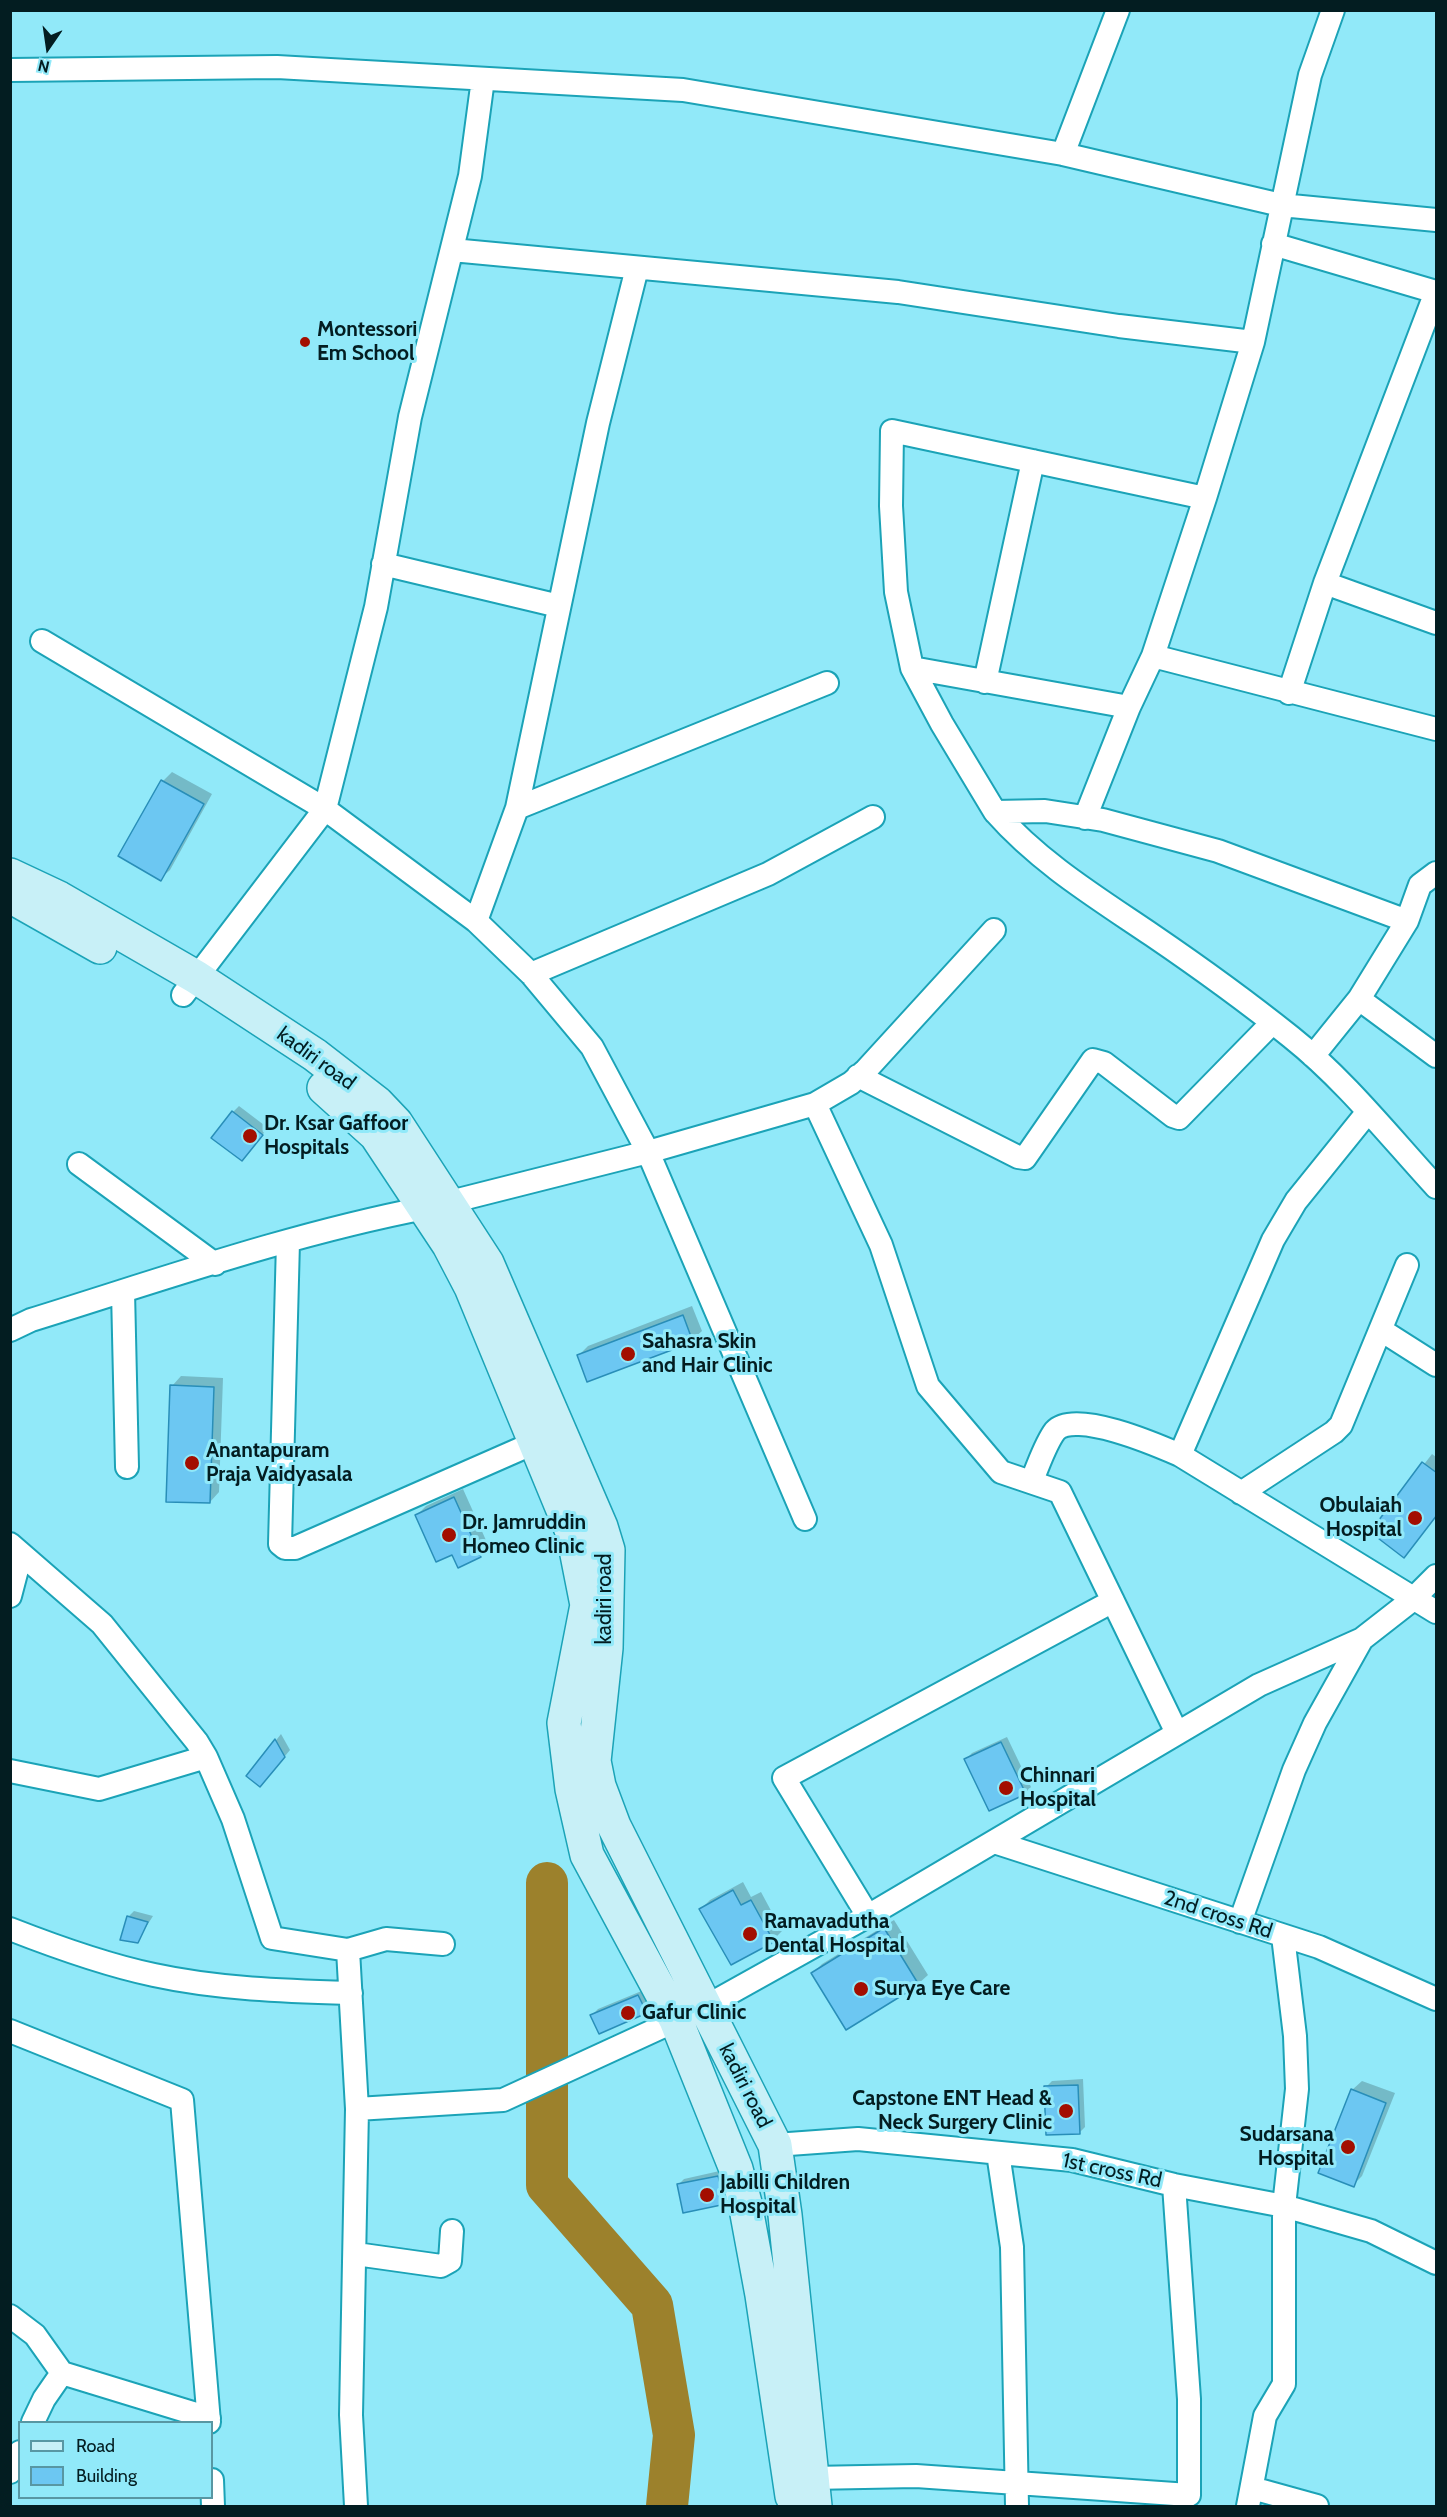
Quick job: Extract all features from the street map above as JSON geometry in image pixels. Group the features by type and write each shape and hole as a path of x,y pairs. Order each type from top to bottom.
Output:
{"main road":[{"name":"kadiri road","path":"10,874 59,897 189,986"},
{"name":"kadiri road","path":"10,896 189,986 315,1055 377,1103 408,1137 437,1205 449,1245 471,1287 573,1534 587,1605 564,1723 572,1789 587,1855 690,2014 737,2068 775,2145 813,2492"},
{"name":"kadiri road","path":"437,1205 487,1263 601,1527 608,1550 606,1648 594,1761 599,1786 614,1826 690,2014"},
{"path":"690,2014 746,2203 793,2506"}],"street":[{"path":"1063,154 1118,10"},
{"path":"1085,818 1129,707 1153,656 1253,342 1310,75 1333,10"},
{"path":"10,70 277,67 683,90 1063,154 1281,205 1437,220"},
{"path":"189,986 325,809 375,606 411,417 470,176 483,79"},
{"path":"1273,244 1436,292 1325,583 1289,693"},
{"path":"452,250 898,292 1109,324 1253,342"},
{"path":"476,921 517,808 598,423 637,268"},
{"path":"1205,498 891,431 891,506 896,592 912,668 942,724 995,812 1020,840 1051,867 1178,953 1316,1058 1437,1188"},
{"path":"985,682 1033,461"},
{"path":"383,564 559,606"},
{"path":"1325,583 1437,623"},
{"path":"42,641 325,809 476,921 531,974 592,1047 648,1152 805,1519"},
{"path":"1153,656 1289,693 1437,729"},
{"path":"912,668 1129,707"},
{"path":"517,808 827,683"},
{"path":"995,812 1044,811 1085,818 1218,851 1407,921"},
{"path":"531,974 759,879 873,817"},
{"path":"1316,1058 1359,999 1407,921 1420,885 1437,873"},
{"path":"10,1330 31,1320 288,1242 648,1152 815,1104 858,1076 994,930"},
{"path":"1359,999 1437,1056"},
{"path":"858,1076 1018,1157 1025,1158 1093,1060 1104,1064 1173,1116 1179,1118 1272,1023"},
{"path":"815,1104 881,1245 928,1386 1001,1472 1060,1492 1177,1733"},
{"path":"1180,1455 1273,1240 1296,1201 1367,1113"},
{"path":"79,1164 214,1264"},
{"path":"288,1242 280,1544 285,1548 295,1548 534,1443"},
{"path":"1241,1493 1334,1432 1341,1425 1407,1265"},
{"path":"123,1291 127,1467"},
{"path":"1381,1330 1437,1365"},
{"path":"1031,1482 1056,1431 1066,1424 1075,1422 1158,1445 1180,1455 1412,1600 1437,1612"},
{"path":"10,1596 16,1549"},
{"path":"16,1549 102,1624 197,1742 206,1757 232,1819 272,1938 348,1950 387,1939 443,1944"},
{"path":"357,2109 503,2100 690,2014 868,1917 1259,1685 1362,1639 1412,1600 1437,1576"},
{"path":"868,1917 784,1778 1113,1601"},
{"path":"1240,1922 1294,1770 1315,1723 1362,1639"},
{"path":"10,1771 99,1789 206,1757"},
{"name":"2nd cross Rd","path":"994,1842 1319,1947 1437,1999"},
{"path":"10,1929 48,1944 154,1976 264,1990 351,1993"},
{"path":"1283,1936 1295,2036 1298,2089 1284,2206 1284,2384 1264,2416 1250,2497 1317,2506"},
{"path":"348,1950 357,2109 356,2254 351,2415 356,2506"},
{"path":"10,2031 182,2100 209,2420 62,2373 35,2335 10,2316"},
{"name":"1st cross Rd","path":"775,2145 858,2139 1072,2160 1174,2184 1284,2206 1371,2231 1437,2263"},
{"path":"998,2153 1012,2247 1017,2506"},
{"path":"813,2492 916,2476 1188,2495 1189,2399 1174,2184"},
{"path":"356,2254 441,2266 450,2262 453,2231"},
{"path":"33,2421 44,2399 62,2373"},
{"path":"10,2472 18,2456"}],"building":[{"path":"161,780 204,804 161,881 118,856"},
{"path":"232,1111 263,1135 242,1161 211,1138"},
{"path":"683,1315 693,1342 587,1382 577,1355"},
{"path":"170,1385 214,1387 210,1503 166,1502"},
{"path":"1422,1462 1437,1473 1437,1515 1404,1558 1370,1532"},
{"path":"454,1497 481,1557 458,1568 452,1555 436,1562 415,1515"},
{"path":"275,1739 285,1757 260,1787 246,1776"},
{"path":"1001,1742 1026,1794 989,1811 964,1759"},
{"path":"733,1890 741,1905 751,1900 774,1942 731,1965 699,1909"},
{"path":"127,1916 148,1922 138,1943 120,1940"},
{"path":"884,1928 919,1985 846,2030 811,1973"},
{"path":"638,1995 647,2013 599,2034 590,2015"},
{"path":"1078,2085 1080,2134 1046,2135 1044,2086"},
{"path":"1351,2089 1386,2103 1354,2187 1318,2173"},
{"path":"718,2176 726,2204 683,2213 677,2184"}],"waterway":[{"path":"547,1883 547,2185 652,2305 674,2435 667,2506"}],"place":[{"name":"Montessori Em School","path":"305,342"},
{"name":"Dr. Ksar Gaffoor Hospitals","path":"250,1136"},
{"name":"Sahasra Skin and Hair Clinic","path":"628,1354"},
{"name":"Anantapuram Praja Vaidyasala","path":"192,1463"},
{"name":"Obulaiah Hospital","path":"1415,1518"},
{"name":"Dr. Jamruddin Homeo Clinic","path":"449,1535"},
{"name":"Chinnari Hospital","path":"1006,1788"},
{"name":"Ramavadutha Dental Hospital","path":"750,1934"},
{"name":"Surya Eye Care","path":"861,1989"},
{"name":"Gafur Clinic","path":"628,2013"},
{"name":"Capstone ENT Head & Neck Surgery Clinic","path":"1066,2111"},
{"name":"Sudarsana Hospital","path":"1348,2147"},
{"name":"Jabilli Children Hospital","path":"707,2195"}]}
